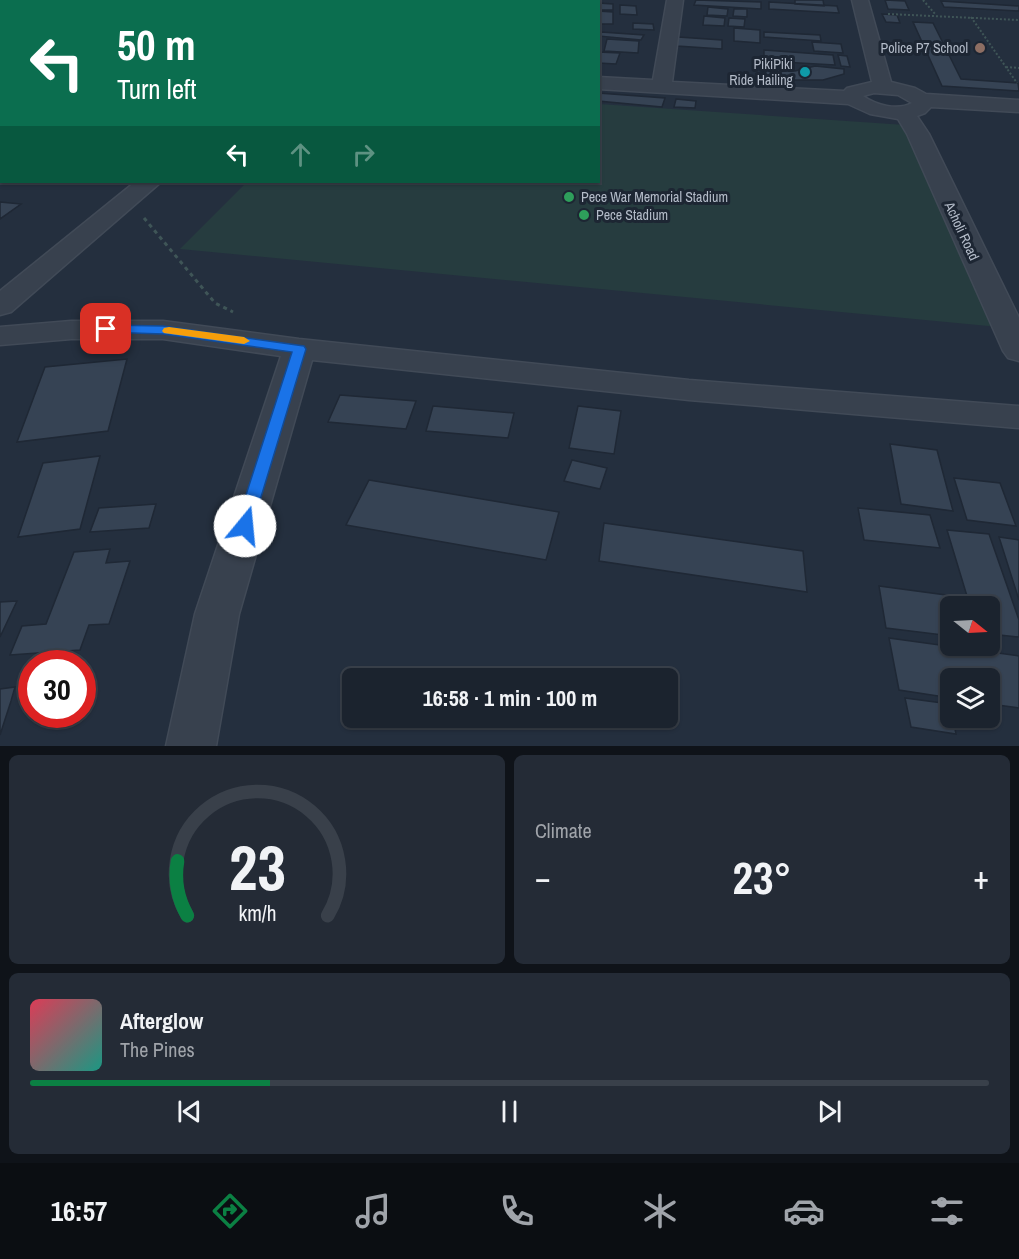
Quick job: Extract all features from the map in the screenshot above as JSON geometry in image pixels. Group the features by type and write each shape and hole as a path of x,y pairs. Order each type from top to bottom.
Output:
{"street":[{"path":"662,86 675,0"},
{"path":"862,7 883,88"},
{"path":"600,83 853,98 868,108 1019,106"},
{"path":"853,98 854,92 859,90 883,88 907,92 913,106"},
{"name":"Acholi Road","path":"913,106 918,134 1019,351"},
{"path":"0,306 149,183"},
{"path":"0,336 71,330 163,330 299,349 689,390 1019,417"},
{"path":"191,746 217,614 299,349"}],"path":[{"path":"923,0 936,15"},
{"path":"862,7 936,15 1019,20"},
{"path":"971,17 1017,82"},
{"path":"1006,67 1019,68"},
{"path":"128,199 216,303 236,314"}],"green space":[{"name":"Pece Stadium","path":"600,104 920,126 999,327 180,249 246,183 600,183"}],"building":[{"path":"696,0 761,2 761,9 694,5"},
{"path":"795,0 823,0 824,6 795,4"},
{"path":"885,0 905,1 909,10 888,9"},
{"path":"941,1 1019,6 1019,11 944,7"},
{"path":"769,2 837,6 839,13 769,9"},
{"path":"600,3 613,4 613,10 600,10"},
{"path":"620,5 636,6 637,15 620,14"},
{"path":"708,7 728,9 727,16 707,15"},
{"path":"734,9 747,9 747,17 733,16"},
{"path":"600,11 613,12 613,24 600,24"},
{"path":"882,14 897,15 900,23 886,22"},
{"path":"704,16 725,18 724,26 703,25"},
{"path":"729,18 745,19 744,27 728,26"},
{"path":"913,22 933,23 961,79 1018,83 1019,91 942,86"},
{"path":"633,23 653,24 654,30 633,29"},
{"path":"734,28 760,30 760,43 734,41"},
{"path":"764,32 820,35 821,41 764,37"},
{"path":"600,33 644,35 641,40 600,36"},
{"path":"678,37 722,40 722,49 677,46"},
{"path":"607,39 639,41 638,53 604,51"},
{"path":"812,42 841,44 843,53 814,51"},
{"path":"764,50 833,55 835,65 764,61"},
{"path":"600,52 620,53 616,64 600,63"},
{"path":"838,55 847,56 850,67 841,66"},
{"name":"PikiPiki Ride Hailing","path":"815,66 844,69 844,74 823,80 765,80 766,69 795,71"},
{"path":"600,93 665,98 662,107 600,101"},
{"path":"676,99 696,101 695,108 674,107"},
{"path":"0,202 21,204 0,219"},
{"path":"127,359 108,431 17,442 45,367"},
{"path":"340,395 416,401 406,429 328,422"},
{"path":"433,406 514,413 508,438 426,431"},
{"path":"578,406 621,411 614,454 569,448"},
{"path":"890,444 937,450 953,511 901,504"},
{"path":"100,456 80,529 18,537 43,463"},
{"path":"572,460 607,468 600,489 564,481"},
{"path":"954,478 1000,483 1016,526 967,520"},
{"path":"369,480 559,512 546,560 346,525"},
{"path":"156,504 149,528 90,532 99,508"},
{"path":"858,508 930,515 940,548 864,540"},
{"path":"604,523 803,551 807,592 599,561"},
{"path":"947,530 989,534 1019,620 1019,637 1000,635 1000,596 967,596"},
{"path":"999,537 1019,540 1019,600"},
{"path":"110,549 106,563 130,561 109,624 89,625 80,650 18,650 18,654 10,655 22,626 46,624 74,552"},
{"path":"879,586 954,596 940,596 940,635 886,628"},
{"path":"17,601 0,637 0,602"},
{"path":"889,638 940,645 940,656 1000,656 1000,653 1019,656 1019,708 1000,705 1000,668 940,668 940,696 899,690"},
{"path":"15,687 11,701 0,735 0,689"},
{"path":"905,698 940,703 940,728 955,728 956,734 911,727"}],"slow traffic":[{"path":"169,331 244,341"}],"place":[{"name":"Police P7 School","path":"980,48"},
{"name":"PikiPiki Ride Hailing","path":"805,72"},
{"name":"Pece War Memorial Stadium","path":"569,197"},
{"name":"Pece Stadium","path":"584,215"}],"route":[{"path":"106,329 163,330 299,349 245,526"}]}
